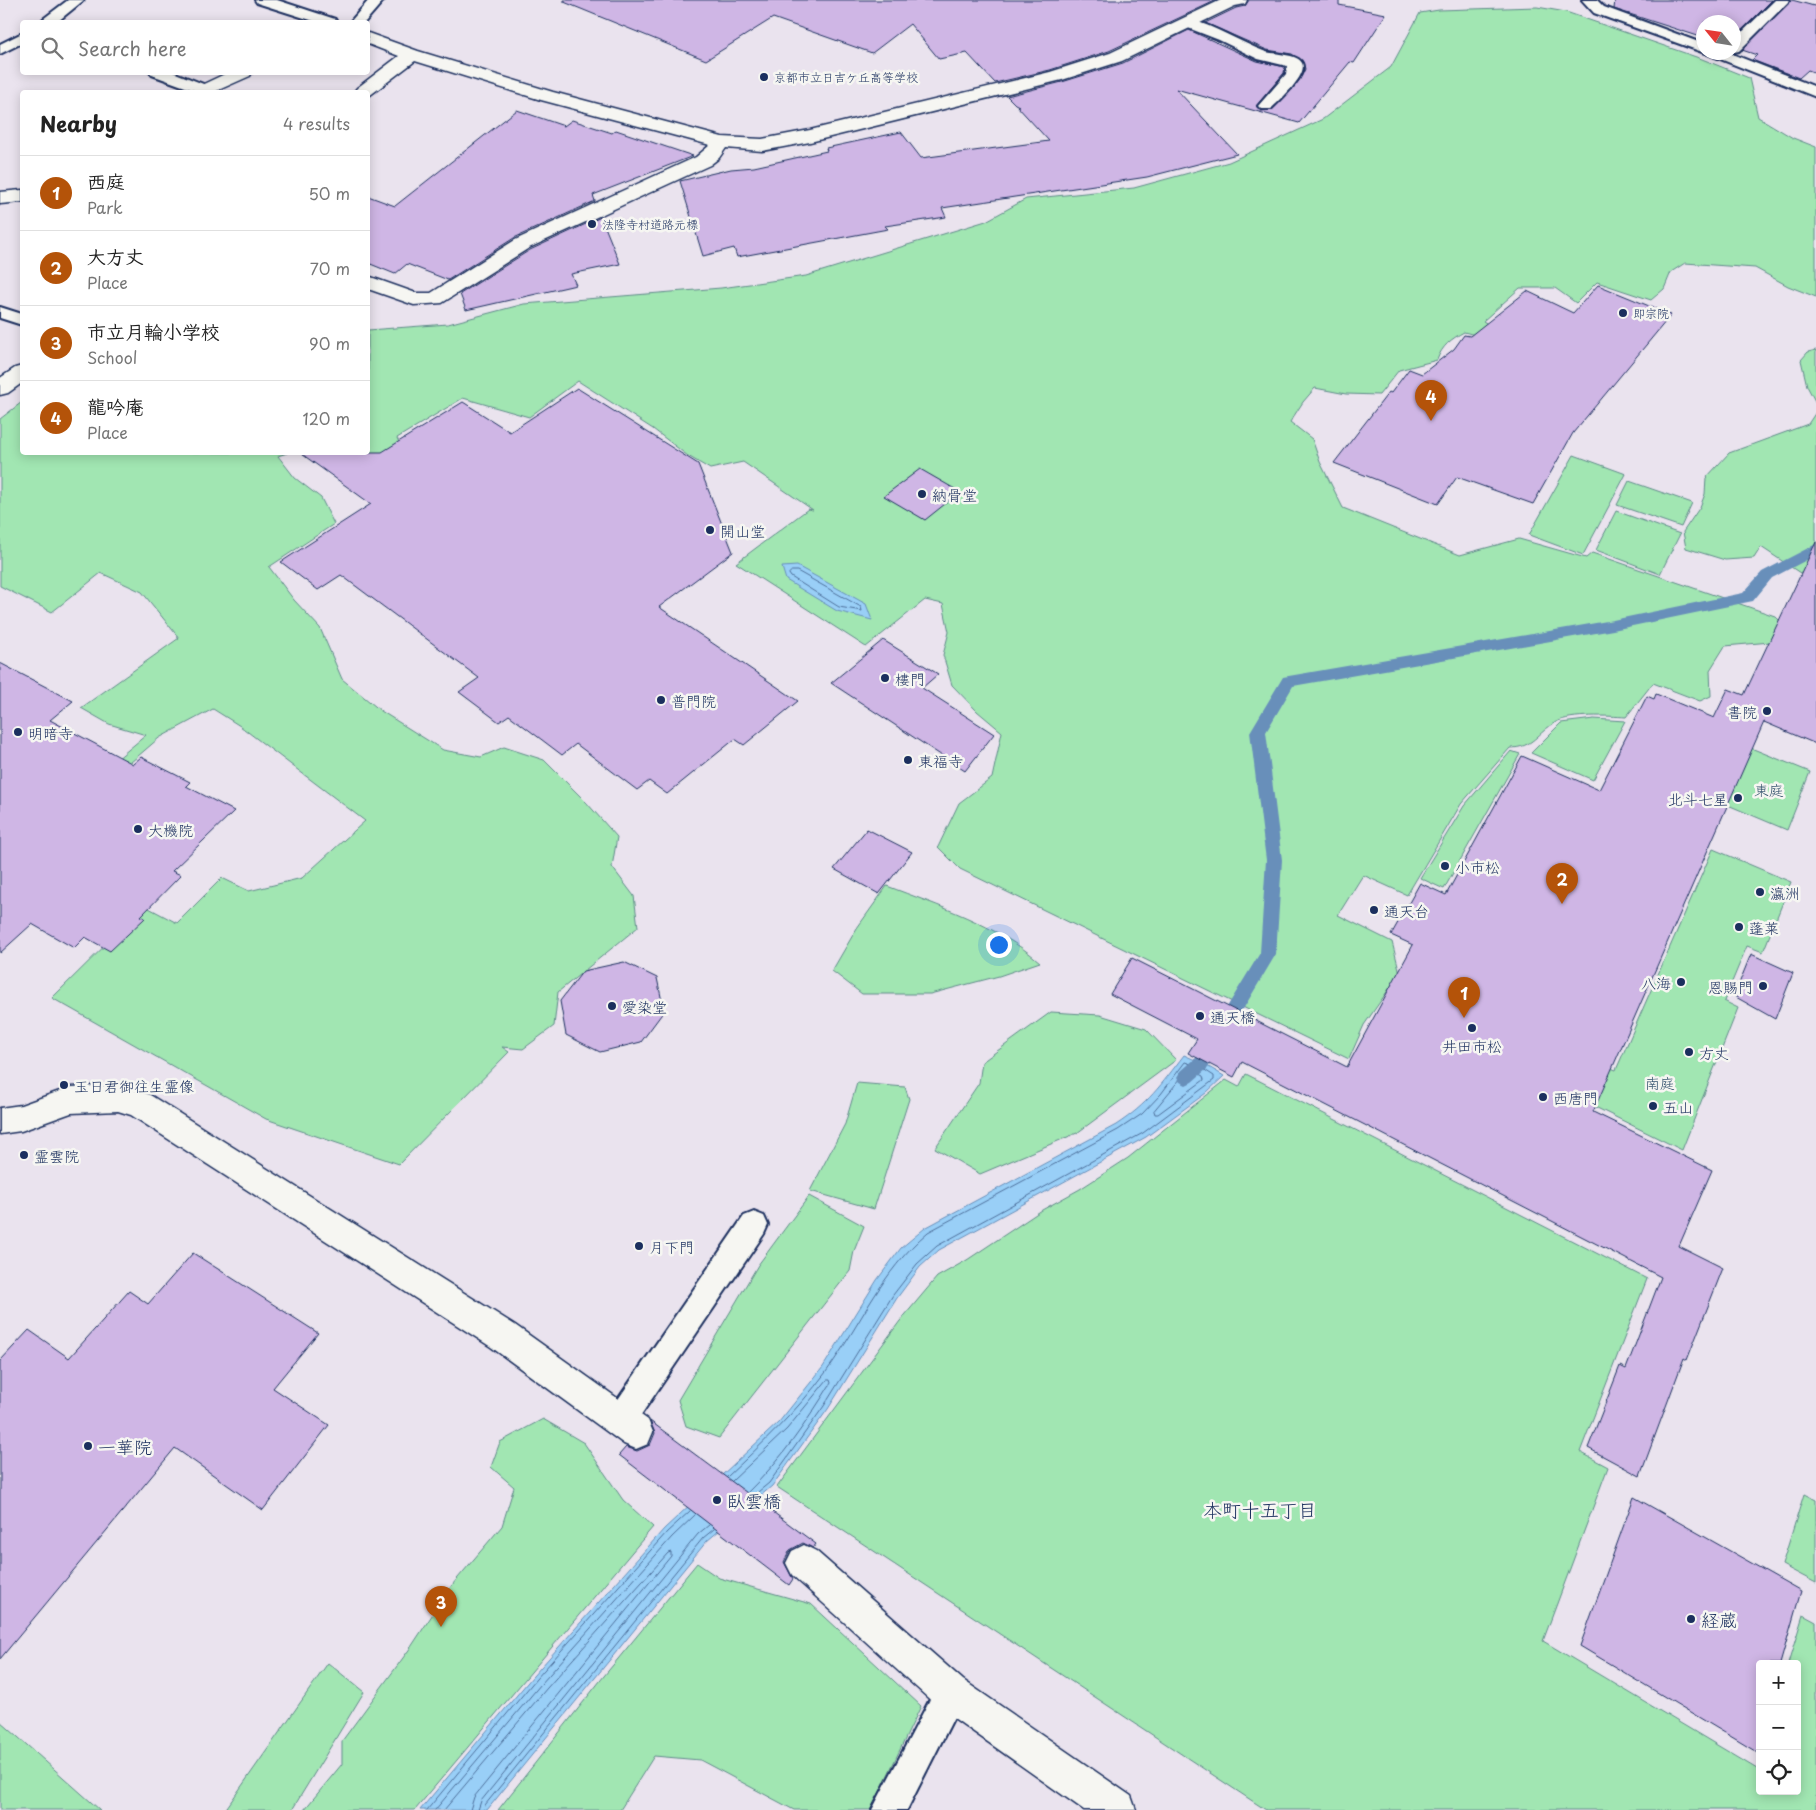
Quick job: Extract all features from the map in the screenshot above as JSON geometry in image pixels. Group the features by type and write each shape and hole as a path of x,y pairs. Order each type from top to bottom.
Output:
{"street":[{"path":"370,39 412,55 547,96 721,142 762,145 810,136 1056,76 1116,57 1230,2 1239,0"},
{"path":"367,90 412,55"},
{"path":"205,90 238,75"},
{"path":"370,283 414,299 435,299 522,244 704,161 721,142"},
{"path":"0,198 20,196"},
{"path":"0,388 20,374"},
{"path":"0,1121 21,1118 71,1100 118,1098 140,1104 504,1336 628,1427"},
{"path":"804,1563 950,1693 1117,1810"}],"lane":[{"path":"51,20 77,0"},
{"path":"262,0 324,20"},
{"path":"359,20 377,0"},
{"path":"1589,0 1599,10 1696,46"},
{"path":"1741,38 1783,0"},
{"path":"1188,23 1224,37 1263,56 1283,59 1295,64 1294,74 1266,106"},
{"path":"0,50 20,38"},
{"path":"1741,60 1816,92"},
{"path":"164,75 201,90"},
{"path":"0,312 20,319"},
{"path":"628,1427 754,1224"},
{"path":"889,1810 950,1693"}],"green space":[{"path":"1537,7 1566,12 1696,57 1696,60 1704,60 1749,78 1758,117 1793,138 1816,147 1816,297 1788,286 1755,268 1685,263 1671,272 1664,289 1651,300 1597,282 1576,303 1555,288 1520,288 1483,321 1499,331 1490,339 1464,332 1448,343 1441,351 1437,360 1399,370 1379,395 1346,394 1315,388 1290,422 1312,439 1320,462 1343,508 1460,555 1519,539 1586,558 1592,553 1775,616 1792,633 1782,641 1725,646 1710,670 1711,696 1700,701 1653,683 1626,717 1590,716 1563,719 1550,726 1530,743 1510,748 1461,804 1407,895 1363,875 1338,915 1392,942 1400,973 1364,1025 1349,1059 960,869 938,847 959,803 992,778 1002,732 977,711 952,685 943,655 949,632 943,604 925,600 866,647 736,563 808,509 813,510 743,462 710,469 688,456 653,429 578,381 529,417 463,398 397,438 416,479 370,453 370,330 448,324 524,304 721,288 806,276 986,221 1026,199 1134,188 1229,162 1323,119 1391,67 1420,13 1439,10"},
{"path":"1816,350 1816,403 1807,386 1801,360 1808,352"},
{"path":"20,404 20,455 281,455 278,456 295,478 321,498 334,524 269,567 294,600 320,628 342,679 381,711 443,750 481,757 504,747 544,760 586,802 617,837 612,867 634,896 638,927 558,992 554,1026 523,1049 502,1047 509,1052 399,1164 266,1119 52,998 145,906 177,923 222,878 249,891 302,878 365,821 240,726 213,709 159,738 44,837 75,794 146,735 109,724 81,708 179,638 142,592 101,573 52,612 0,586 0,419"},
{"path":"1816,412 1816,594 1809,579 1761,547 1754,558 1725,560 1686,548 1683,532 1700,507 1705,494 1706,478 1729,453 1808,424"},
{"path":"1574,455 1626,474 1583,555 1529,535"},
{"path":"1629,481 1692,503 1681,527 1617,505"},
{"path":"1616,511 1680,534 1660,574 1596,550"},
{"path":"1594,719 1625,721 1593,780 1531,753 1561,723"},
{"name":"東庭","path":"1709,731 1810,772 1787,830 1683,786"},
{"path":"1511,751 1520,754 1444,889 1420,878 1464,806"},
{"name":"南庭","path":"1713,849 1791,882 1763,952 1747,946 1724,1001 1738,1008 1682,1150 1583,1101 1600,1064 1616,1070"},
{"path":"887,886 947,909 986,927 1005,937 1040,962 999,976 930,994 862,994 832,971 857,928"},
{"path":"1051,1012 1100,1015 1146,1029 1176,1060 1077,1133 980,1174 935,1148 979,1083 982,1062"},
{"path":"1246,1074 1647,1279 1580,1452 1608,1467 1543,1641 1756,1768 1756,1795 1801,1795 1801,1660 1789,1660 1803,1615 1816,1622 1816,1810 1266,1810 777,1487 900,1321 937,1277 1128,1158 1226,1080 1239,1087"},
{"path":"857,1083 905,1087 909,1099 874,1209 810,1191 845,1124"},
{"path":"809,1196 864,1226 854,1251 850,1271 719,1438 686,1426 678,1400 758,1265"},
{"path":"543,1419 584,1443 623,1500 653,1527 415,1810 304,1810 342,1764 342,1741 411,1647 452,1585 502,1526 514,1487 491,1467 500,1442"},
{"path":"1804,1494 1816,1500 1816,1583 1782,1565"},
{"path":"697,1563 719,1578 811,1604 921,1706 871,1810 794,1810 700,1760 654,1756 620,1810 498,1810 604,1676"},
{"path":"328,1663 364,1692 292,1810 225,1810"},
{"path":"0,1721 100,1810 0,1810"}],"water":[{"path":"797,566 866,604 872,620 837,611 786,580 782,567"},
{"path":"1184,1055 1224,1076 1206,1093 1146,1137 939,1250 920,1267 897,1298 828,1409 772,1486 707,1541 487,1810 420,1810 533,1676 664,1529 779,1422 823,1367 877,1280 901,1248 925,1228 1116,1125 1146,1102"}],"building":[{"path":"564,0 1217,0 1109,51 1050,70 995,83 967,53 939,59 910,24 872,53 773,18 706,60 564,2"},
{"path":"1249,0 1339,0 1339,5 1386,14 1354,63 1350,62 1299,123 1176,89 1237,154 1147,177 942,208 946,217 885,226 888,229 737,257 734,248 703,256 680,181 731,169 754,167 827,151 826,148 901,132 921,158 1049,141 1017,106 1019,106 1007,96 1062,82 1123,63 1189,30 1257,61 1285,67 1284,73 1256,106 1261,111 1272,110 1299,81 1305,69 1303,62 1292,54 1267,50 1205,23 1236,8 1245,6"},
{"path":"1615,0 1772,0 1741,31 1741,15 1696,15 1696,35 1614,9"},
{"path":"1792,0 1814,6 1816,4 1816,73 1808,70 1799,78 1752,60 1757,55 1742,50"},
{"path":"517,110 564,126 572,120 612,133 616,130 693,156 593,195 595,201 514,238 448,280 407,264 395,274 370,264 370,197 395,206"},
{"path":"601,217 620,264 571,274 576,285 466,310 460,294 530,250"},
{"path":"1598,285 1671,315 1573,433 1533,504 1457,477 1438,504 1334,463 1409,369 1422,374 1454,349 1464,335 1470,336 1527,291 1573,313"},
{"path":"577,388 698,464 733,552 659,607 798,701 744,745 735,739 667,794 649,781 637,790 576,744 562,755 509,715 499,722 459,692 479,678 341,575 318,590 281,562 371,504 303,455 370,455 370,452 382,452 463,402 510,432"},
{"name":"納骨堂","path":"920,469 960,492 925,520 884,496"},
{"path":"1816,542 1816,744 1764,722 1593,1112 1712,1170 1679,1246 1723,1268 1687,1360 1684,1358 1640,1476 1588,1448 1620,1366 1626,1369 1661,1277 1242,1062 1234,1077 1188,1053 1197,1039 1110,994 1132,958 1347,1067 1413,945 1391,935 1420,883 1446,895 1522,756 1599,790 1647,696 1654,699 1656,694 1714,718 1728,689 1744,695"},
{"path":"883,640 938,674 922,688 994,734 965,771 831,683"},
{"path":"0,663 73,701 50,720 133,764 141,757 190,782 186,786 234,811 172,871 181,875 141,916 145,918 110,951 85,937 74,948 32,924 0,953"},
{"path":"867,829 912,852 879,894 834,869"},
{"name":"恩賜門","path":"1751,954 1793,973 1775,1019 1734,996"},
{"name":"愛染堂","path":"624,962 657,978 664,1011 641,1042 600,1052 566,1035 560,1001 583,971"},
{"name":"一華院","path":"193,1253 318,1333 273,1388 329,1425 263,1510 175,1448 0,1659 0,1361 29,1330 69,1358 129,1291 148,1304"},
{"name":"臥雲橋","path":"650,1421 816,1544 813,1548 803,1543 790,1550 784,1562 793,1579 789,1585 619,1455 626,1447 637,1451 650,1445 655,1433"},
{"name":"経蔵","path":"1634,1497 1801,1591 1781,1660 1756,1660 1756,1752 1580,1646"}],"waterway":[{"path":"1186,1077 1202,1063 1268,954 1274,860 1258,732 1288,681 1613,625 1748,597 1767,575 1816,549"}],"place":[{"name":"京都市立日吉ケ丘高等学校","path":"764,77"},
{"name":"法隆寺村道路元標","path":"592,224"},
{"name":"即宗院","path":"1623,313"},
{"name":"龍吟庵","path":"1431,421"},
{"name":"納骨堂","path":"922,494"},
{"name":"開山堂","path":"710,530"},
{"name":"樓門","path":"885,678"},
{"name":"普門院","path":"661,700"},
{"name":"書院","path":"1767,711"},
{"name":"明暗寺","path":"18,732"},
{"name":"東福寺","path":"908,760"},
{"name":"北斗七星","path":"1738,798"},
{"name":"大機院","path":"138,829"},
{"name":"小市松","path":"1445,866"},
{"name":"瀛洲","path":"1760,892"},
{"name":"大方丈","path":"1562,904"},
{"name":"通天台","path":"1374,910"},
{"name":"蓬莱","path":"1739,927"},
{"name":"八海","path":"1681,982"},
{"name":"恩賜門","path":"1763,986"},
{"name":"愛染堂","path":"612,1006"},
{"name":"通天橋","path":"1200,1016"},
{"name":"西庭","path":"1464,1018"},
{"name":"井田市松","path":"1472,1028"},
{"name":"方丈","path":"1689,1052"},
{"name":"玉日君御往生霊像","path":"64,1085"},
{"name":"西唐門","path":"1543,1097"},
{"name":"五山","path":"1653,1106"},
{"name":"霊雲院","path":"24,1155"},
{"name":"月下門","path":"639,1246"},
{"name":"一華院","path":"88,1446"},
{"name":"臥雲橋","path":"717,1500"},
{"name":"経蔵","path":"1691,1619"},
{"name":"市立月輪小学校","path":"441,1627"}],"district":[{"name":"本町十五丁目","path":"1260,1509"}]}
